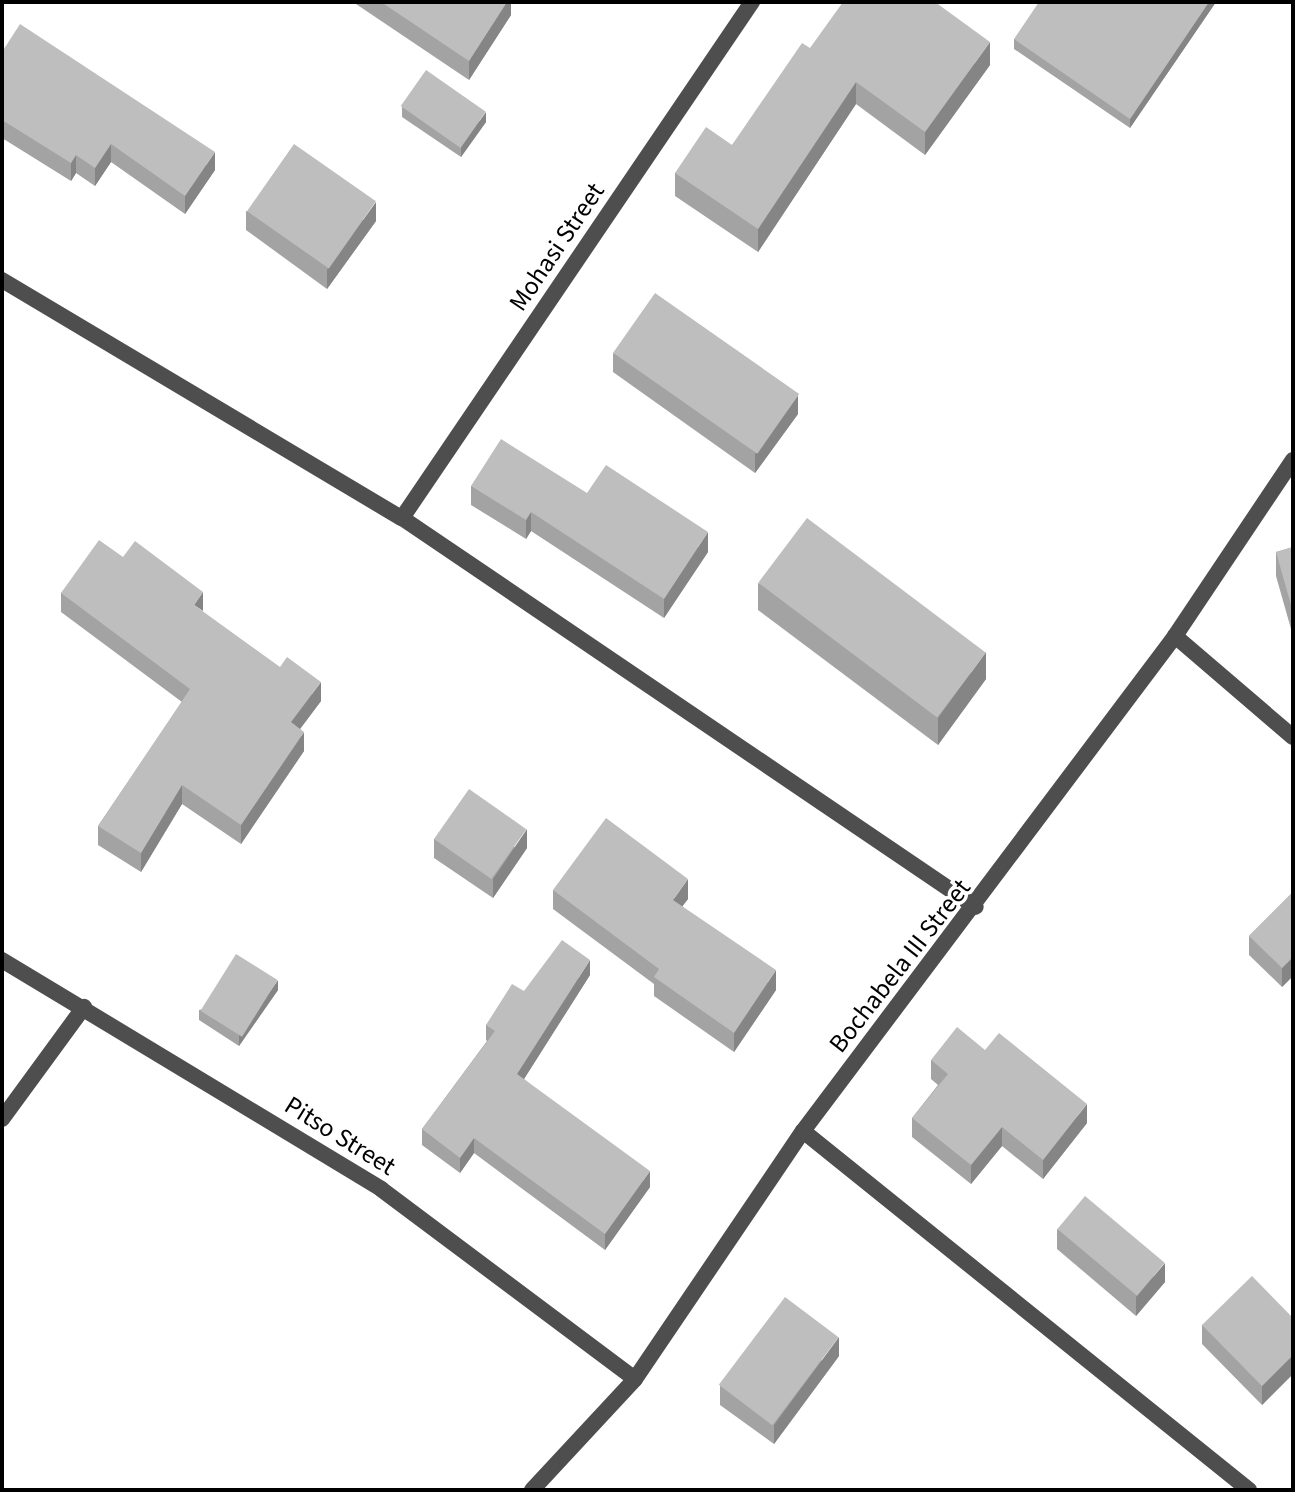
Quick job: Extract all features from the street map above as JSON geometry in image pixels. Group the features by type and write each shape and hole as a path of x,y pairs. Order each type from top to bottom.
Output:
{"street":[{"name":"Mohasi Street","path":"402,518 752,2"},
{"path":"2,280 402,518 976,907"},
{"name":"Bochabela III Street","path":"532,1490 635,1379 803,1131 976,907 1175,636 1293,460"},
{"path":"1175,636 1293,737"},
{"name":"Pitso Street","path":"2,960 381,1189 635,1379"},
{"path":"2,1119 84,1007"},
{"path":"803,1131 1249,1490"}],"building":[{"path":"381,2 507,2 469,61"},
{"path":"843,2 935,2 990,42 925,132 856,82 758,229 675,173 706,127 732,145 802,43 810,48"},
{"path":"1039,2 1209,2 1130,119 1014,39"},
{"path":"20,24 215,152 185,196 111,144 95,168 76,155 71,163 2,120 2,52"},
{"path":"426,70 486,112 461,148 401,106"},
{"path":"294,144 376,201 329,269 247,211"},
{"path":"655,293 799,394 757,454 613,353"},
{"path":"501,439 587,493 606,465 708,532 664,599 531,512 526,520 471,486"},
{"path":"807,518 986,653 937,717 758,583"},
{"path":"99,540 123,557 135,541 203,592 194,605 280,667 287,657 321,682 291,722 304,732 241,825 182,785 141,853 98,826 190,689 61,593"},
{"path":"1293,547 1293,612 1276,552"},
{"path":"469,789 526,829 491,879 434,839"},
{"path":"606,818 688,879 673,900 776,970 734,1033 654,977 659,969 553,890"},
{"path":"1293,892 1293,957 1282,968 1249,936"},
{"path":"562,940 590,960 517,1074 650,1171 605,1234 474,1138 460,1158 422,1129 495,1031 486,1025 512,984 524,991"},
{"path":"236,954 278,980 242,1037 200,1011"},
{"path":"957,1027 985,1050 999,1033 1087,1104 1043,1160 1002,1127 971,1165 912,1118 948,1074 931,1060"},
{"path":"1085,1196 1165,1263 1137,1296 1057,1229"},
{"path":"1252,1276 1293,1318 1293,1355 1262,1386 1202,1325"},
{"path":"785,1297 839,1337 772,1425 719,1385"}]}
